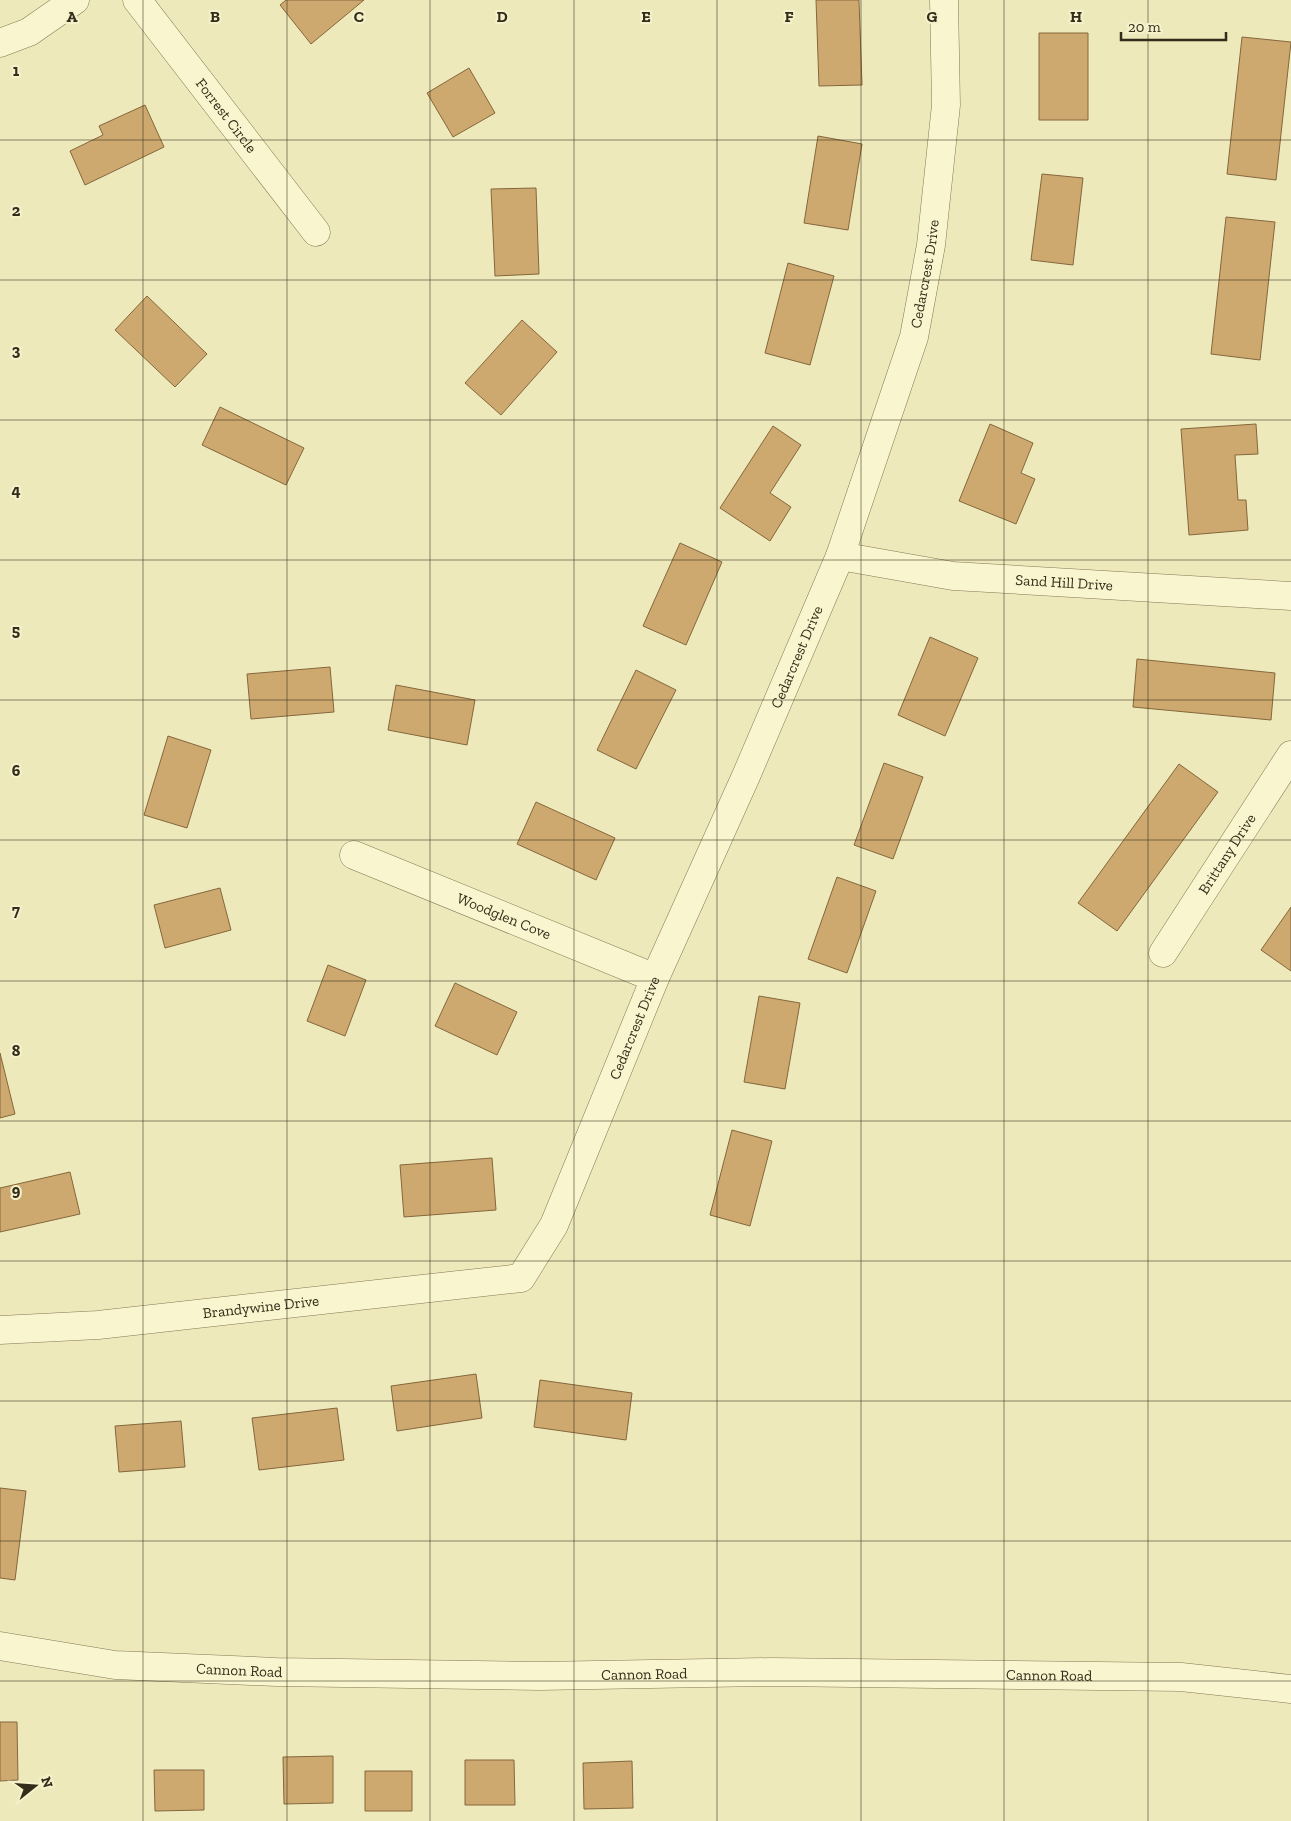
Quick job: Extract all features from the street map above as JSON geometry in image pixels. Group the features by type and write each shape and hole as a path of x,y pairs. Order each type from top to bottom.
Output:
{"street":[{"path":"0,43 29,32 75,0"},
{"name":"Forrest Circle","path":"137,0 316,232"},
{"name":"Cedarcrest Drive","path":"522,1278 554,1225 655,978 746,776 840,556 914,337 931,245 946,105 944,0"},
{"name":"Sand Hill Drive","path":"840,556 953,576 1291,596"},
{"name":"Brittany Drive","path":"1163,953 1291,755"},
{"name":"Woodglen Cove","path":"354,855 655,978"},
{"name":"Brandywine Drive","path":"0,1330 98,1325 522,1278"},
{"name":"Cannon Road","path":"0,1646 115,1665 276,1672 539,1676 771,1672 1182,1678 1291,1688"}],"building":[{"path":"286,0 364,0 311,44 280,5"},
{"path":"816,0 859,0 862,85 819,86"},
{"path":"1039,33 1088,33 1088,120 1039,120"},
{"path":"1242,37 1291,42 1276,180 1227,174"},
{"path":"469,68 495,113 453,137 427,93"},
{"path":"145,105 164,147 85,185 70,151 103,135 99,126"},
{"path":"818,136 862,144 848,230 804,223"},
{"path":"1042,174 1083,178 1073,265 1031,260"},
{"path":"536,188 539,274 495,276 491,189"},
{"path":"1226,217 1275,222 1260,360 1211,354"},
{"path":"788,263 834,276 810,365 765,353"},
{"path":"147,296 207,354 175,387 115,330"},
{"path":"522,320 557,352 501,415 465,383"},
{"path":"220,407 304,448 286,485 202,445"},
{"path":"990,424 1033,443 1021,473 1035,479 1016,524 959,501"},
{"path":"1256,424 1258,454 1235,455 1238,500 1246,500 1248,530 1189,535 1181,429"},
{"path":"773,426 801,445 770,493 791,507 770,541 720,508"},
{"path":"680,543 722,562 686,645 643,626"},
{"path":"930,637 978,658 945,736 898,715"},
{"path":"1137,659 1275,673 1271,720 1133,707"},
{"path":"330,667 334,712 251,719 247,674"},
{"path":"636,670 676,690 636,769 597,750"},
{"path":"396,685 475,700 467,745 388,730"},
{"path":"168,736 211,750 187,828 144,815"},
{"path":"884,763 923,777 893,859 854,845"},
{"path":"1179,764 1218,792 1117,931 1078,903"},
{"path":"536,802 615,838 596,880 517,844"},
{"path":"837,877 876,891 847,973 808,959"},
{"path":"220,888 231,930 165,948 154,905"},
{"path":"1291,907 1291,971 1261,950"},
{"path":"328,965 366,980 345,1036 307,1021"},
{"path":"455,983 517,1012 497,1055 435,1026"},
{"path":"759,996 800,1003 785,1089 744,1082"},
{"path":"0,1053 15,1114 0,1118"},
{"path":"732,1130 772,1141 750,1226 710,1215"},
{"path":"492,1158 496,1210 404,1217 400,1165"},
{"path":"70,1172 80,1214 0,1232 0,1188"},
{"path":"476,1374 482,1418 397,1431 391,1386"},
{"path":"540,1380 632,1393 626,1440 534,1427"},
{"path":"337,1408 344,1460 259,1470 252,1418"},
{"path":"181,1421 185,1467 119,1472 115,1426"},
{"path":"0,1488 26,1491 15,1580 0,1578"},
{"path":"0,1722 17,1722 18,1780 0,1781"},
{"path":"333,1756 333,1803 284,1804 283,1757"},
{"path":"465,1760 514,1760 515,1805 465,1805"},
{"path":"632,1761 633,1808 584,1809 583,1763"},
{"path":"154,1770 204,1770 204,1810 155,1811"},
{"path":"365,1771 412,1771 412,1811 365,1811"}]}
